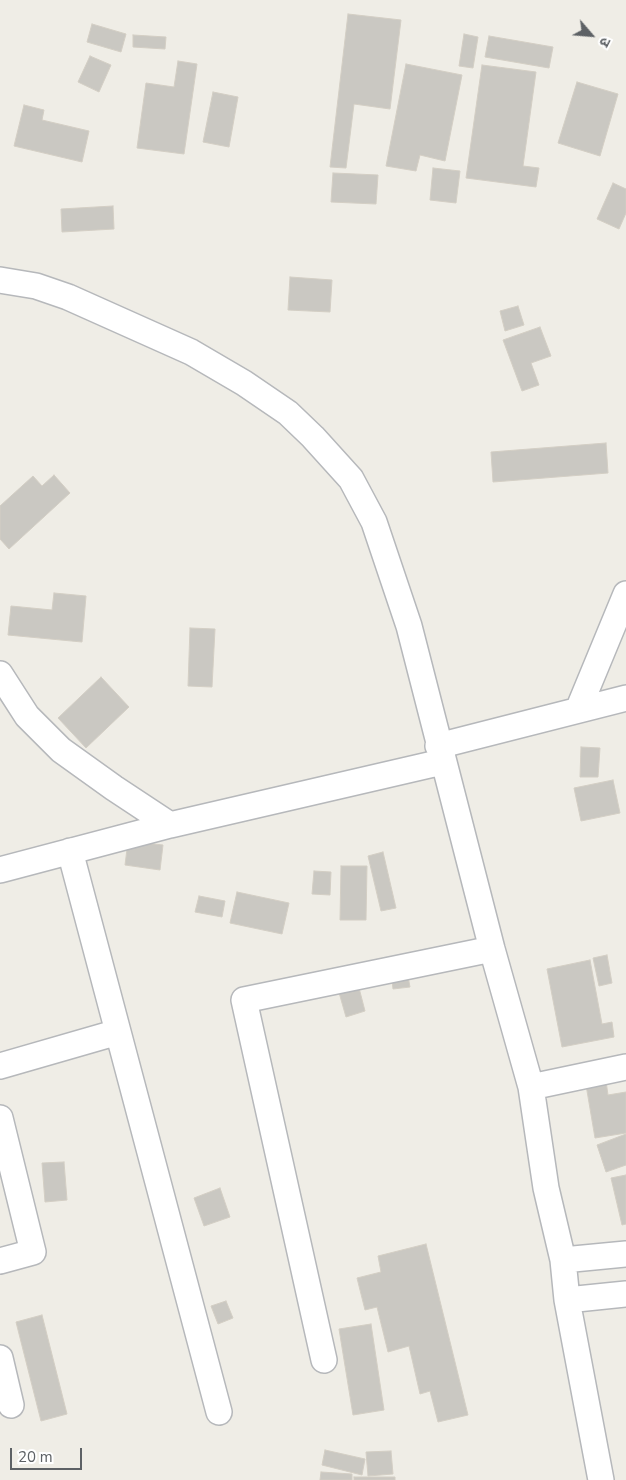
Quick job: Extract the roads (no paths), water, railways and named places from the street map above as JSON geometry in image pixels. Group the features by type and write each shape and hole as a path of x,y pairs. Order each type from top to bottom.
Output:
{"street":[{"path":"0,263 36,286"},
{"path":"0,280 36,286 68,297 191,352 244,383 288,413 313,437 351,479 374,522 408,626 492,949 531,1087 546,1188 563,1260 567,1300 602,1480"},
{"path":"578,710 626,594"},
{"path":"0,674 27,716 61,750 170,825"},
{"path":"0,870 440,754 578,710 626,698"},
{"path":"70,852 219,1412"},
{"path":"324,1360 244,1000 492,949"},
{"path":"0,1066 118,1032"},
{"path":"531,1087 626,1067"},
{"path":"0,1118 33,1252 0,1261"},
{"path":"563,1260 626,1254"},
{"path":"567,1300 626,1294"},
{"path":"0,1358 11,1405"}]}
